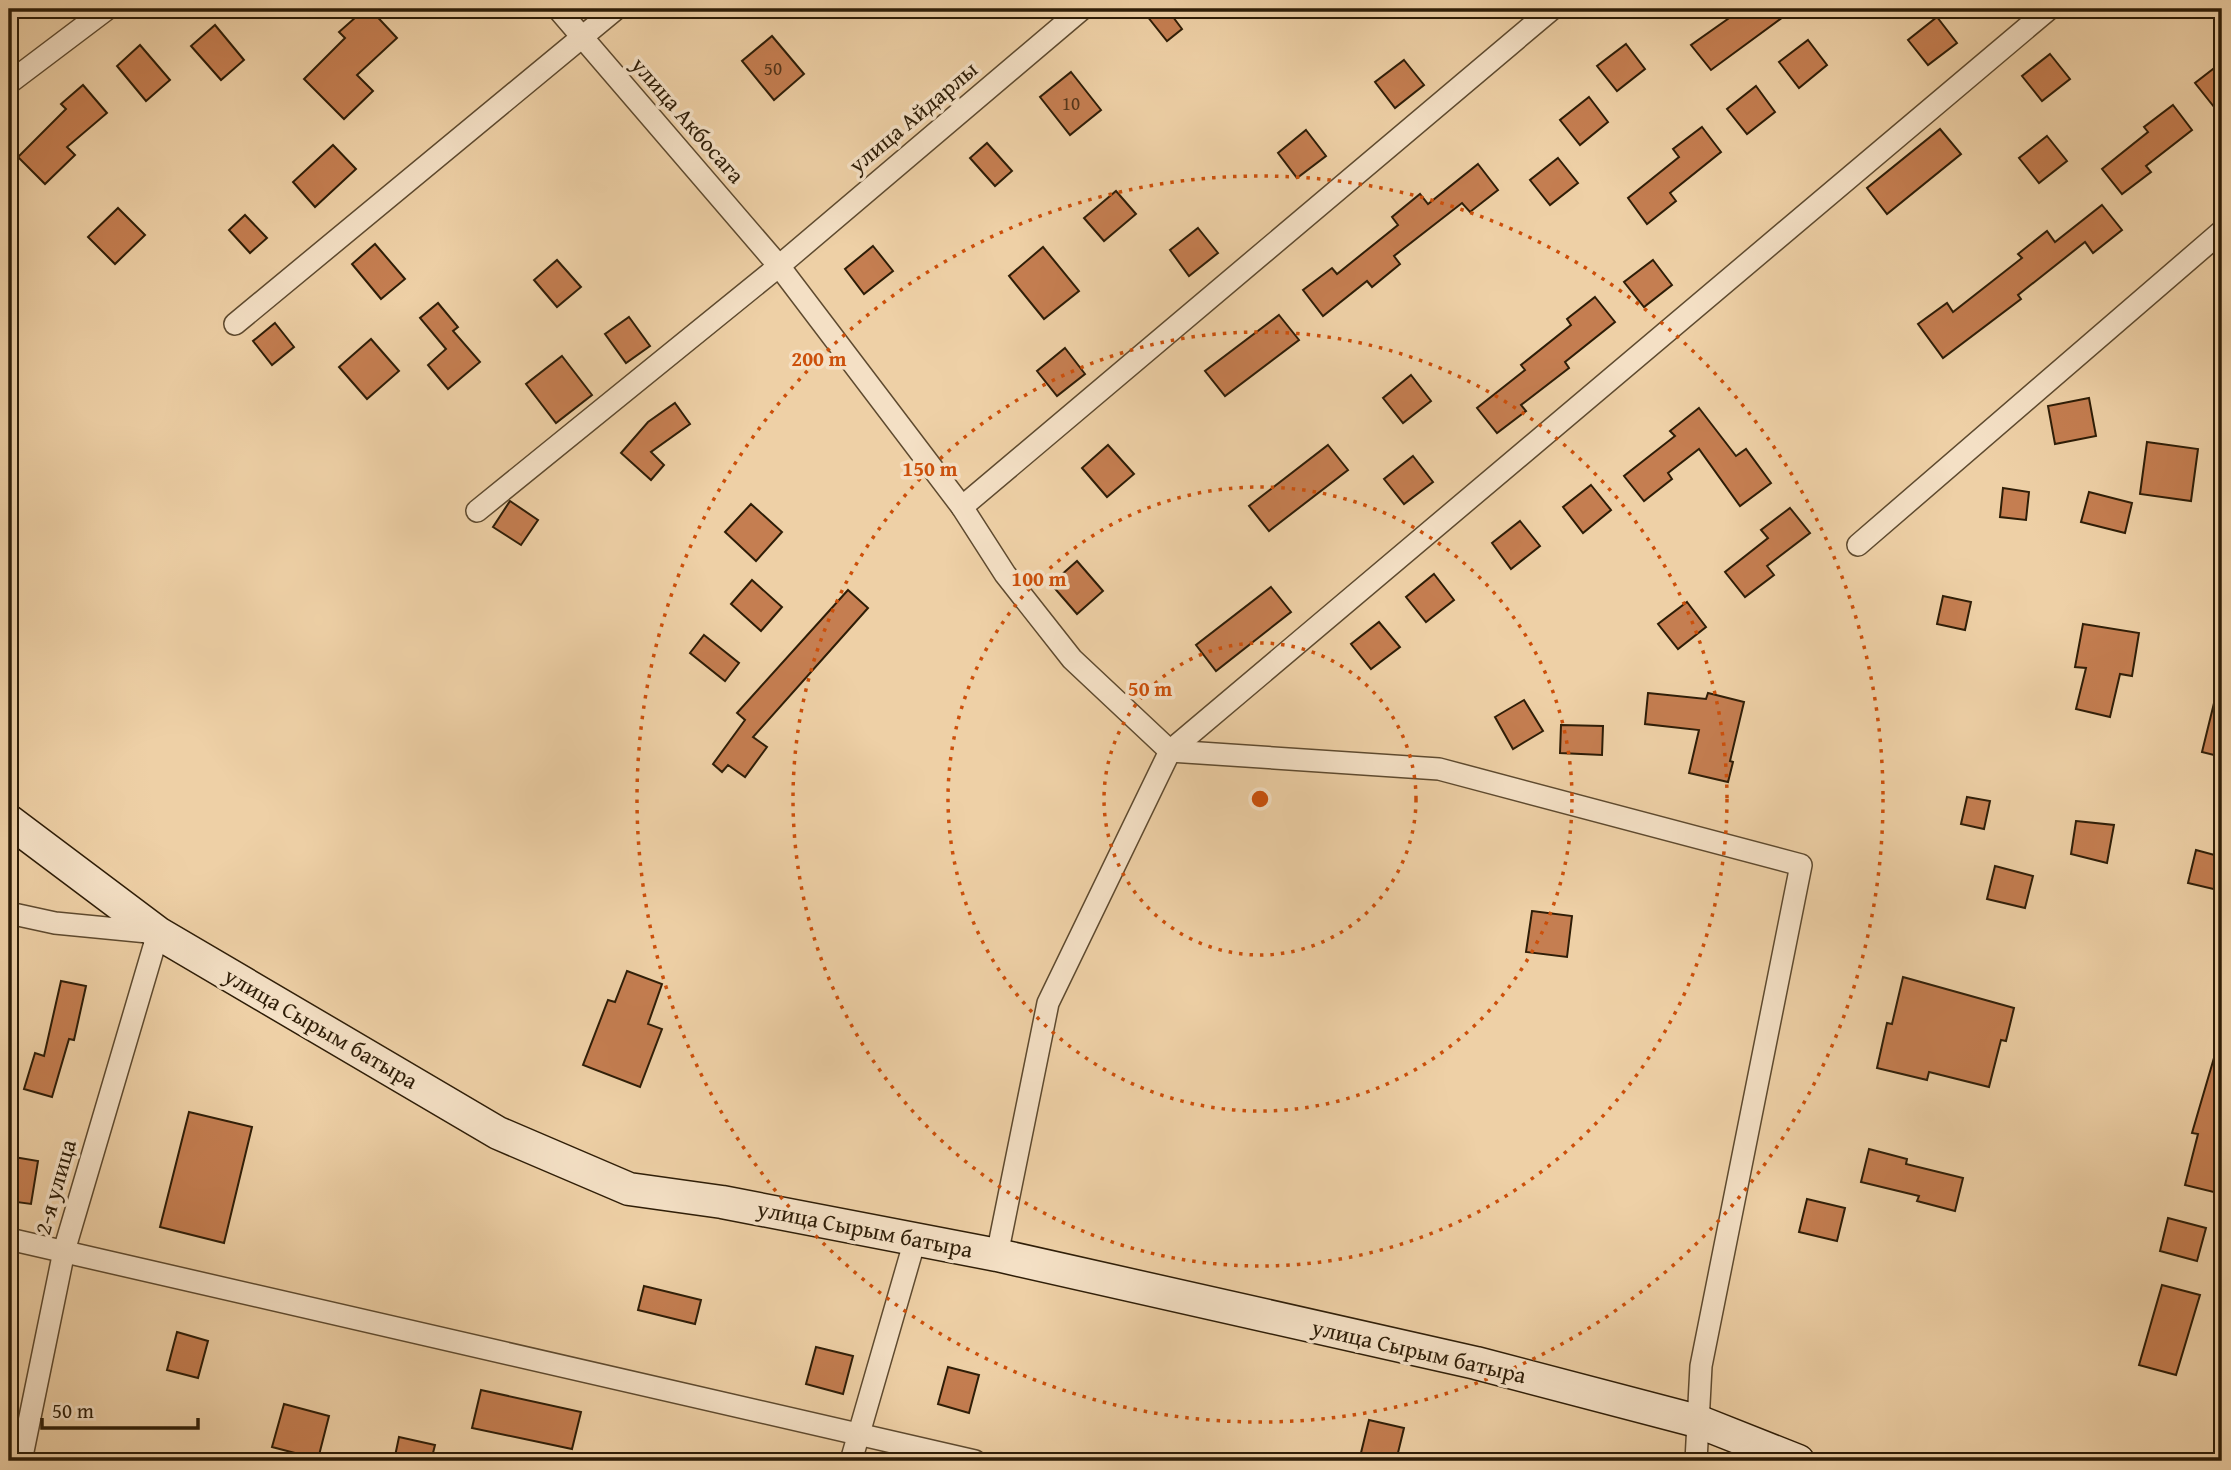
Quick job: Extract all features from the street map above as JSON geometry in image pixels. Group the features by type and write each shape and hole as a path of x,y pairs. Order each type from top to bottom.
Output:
{"street":[{"path":"9,83 107,9"},
{"name":"улица Акбосага","path":"558,9 779,265 962,507 1005,574 1073,659 1170,751"},
{"path":"235,324 617,9"},
{"name":"улица Айдарлы","path":"477,511 779,265 1082,9"},
{"path":"962,507 1552,9"},
{"path":"997,1255 1048,1003 1170,751 2049,9"},
{"path":"1858,545 2222,231"},
{"path":"1170,751 1439,769 1801,865 1701,1366 1696,1461"},
{"name":"улица Сырым батыра","path":"9,821 158,933 498,1133 629,1189 722,1202 997,1255 1476,1363 1697,1421 1798,1461"},
{"path":"9,913 55,923 158,933"},
{"name":"2-я улица","path":"21,1461 64,1251 158,933"},
{"path":"9,1239 856,1436 975,1461"},
{"path":"851,1461 856,1436 915,1240"}],"building":[{"path":"365,9 370,9 397,38 357,75 373,91 344,119 304,79 345,38 339,32"},
{"path":"1156,9 1167,9 1182,29 1167,41 1147,16"},
{"path":"1742,9 1794,9 1711,70 1691,45"},
{"path":"1937,17 1957,43 1928,65 1908,40"},
{"path":"215,25 244,60 221,80 191,46"},
{"path":"772,36 804,74 774,100 742,61"},
{"path":"1808,40 1827,65 1799,88 1779,62"},
{"path":"1626,44 1645,69 1617,91 1597,66"},
{"path":"140,45 170,80 146,101 117,66"},
{"path":"2050,54 2070,79 2042,101 2022,76"},
{"path":"1404,60 1424,85 1395,108 1375,82"},
{"path":"2222,62 2222,117 2195,83"},
{"path":"1071,72 1101,110 1070,135 1040,97"},
{"path":"83,85 107,113 67,147 75,155 45,184 18,157 66,109 61,104"},
{"path":"1756,86 1775,112 1747,134 1727,109"},
{"path":"1589,97 1608,122 1580,145 1560,120"},
{"path":"2173,105 2192,130 2146,166 2151,172 2122,194 2102,169 2148,132 2144,127"},
{"path":"1702,127 1721,152 1670,193 1676,201 1647,224 1628,198 1679,157 1673,149"},
{"path":"1940,129 1961,154 1887,214 1867,188"},
{"path":"1306,130 1326,156 1297,178 1278,153"},
{"path":"2047,136 2067,161 2039,183 2019,158"},
{"path":"987,143 1012,171 995,186 970,158"},
{"path":"333,145 356,169 315,207 293,182"},
{"path":"1558,158 1578,183 1550,205 1530,180"},
{"path":"1478,164 1498,190 1470,212 1462,203 1394,256 1400,264 1372,287 1367,281 1323,316 1303,290 1332,268 1337,274 1398,225 1392,217 1420,194 1428,204"},
{"path":"1116,191 1136,214 1104,241 1084,218"},
{"path":"2102,205 2122,230 2093,253 2085,242 2018,295 2021,299 1943,358 1918,324 1947,303 1953,312 2022,258 2018,254 2047,231 2055,242"},
{"path":"118,208 145,235 115,264 88,237"},
{"path":"245,215 267,238 250,253 229,230"},
{"path":"1198,228 1218,253 1189,276 1170,250"},
{"path":"375,244 405,279 381,299 352,264"},
{"path":"873,246 893,271 864,294 845,269"},
{"path":"1043,247 1079,291 1044,319 1009,276"},
{"path":"557,260 581,287 557,307 534,280"},
{"path":"1653,260 1672,285 1644,307 1624,282"},
{"path":"1595,297 1615,322 1565,362 1569,368 1521,405 1526,411 1497,433 1477,408 1525,370 1521,365 1571,325 1567,319"},
{"path":"438,303 458,327 453,331 480,362 448,389 428,365 446,349 420,318"},
{"path":"1279,315 1299,340 1225,396 1205,371"},
{"path":"629,317 650,346 626,363 605,334"},
{"path":"275,323 294,347 272,365 253,341"},
{"path":"371,339 399,371 367,399 339,367"},
{"path":"1065,348 1085,374 1057,396 1037,371"},
{"path":"562,356 592,395 556,423 526,384"},
{"path":"1411,375 1431,401 1403,423 1383,398"},
{"path":"2089,398 2096,436 2055,444 2048,406"},
{"path":"675,403 690,424 651,452 664,465 651,480 621,453 648,422"},
{"path":"1699,408 1736,456 1746,449 1771,483 1740,506 1699,449 1668,473 1672,479 1644,501 1624,476 1675,436 1670,431"},
{"path":"2147,442 2198,449 2191,501 2140,494"},
{"path":"1108,445 1134,474 1107,497 1082,468"},
{"path":"1328,445 1348,470 1269,531 1249,506"},
{"path":"1413,456 1433,482 1404,504 1384,479"},
{"path":"1591,485 1611,510 1583,533 1563,507"},
{"path":"2003,488 2029,492 2026,520 2000,517"},
{"path":"2089,492 2132,503 2125,533 2081,522"},
{"path":"510,501 538,520 521,545 493,527"},
{"path":"751,504 782,532 756,561 725,532"},
{"path":"1790,508 1810,533 1767,566 1774,575 1745,597 1725,572 1768,538 1761,530"},
{"path":"1520,521 1540,546 1511,569 1492,543"},
{"path":"1077,561 1103,591 1077,614 1051,584"},
{"path":"1434,574 1454,600 1426,622 1406,597"},
{"path":"752,580 782,607 761,631 731,604"},
{"path":"1271,587 1291,612 1216,671 1196,645"},
{"path":"848,590 868,608 753,737 767,747 745,777 728,765 722,772 713,764 745,720 737,713"},
{"path":"1943,596 1971,602 1965,630 1937,624"},
{"path":"1687,602 1706,627 1678,649 1658,624"},
{"path":"1379,622 1400,647 1371,669 1351,644"},
{"path":"2083,624 2139,633 2132,676 2120,674 2110,717 2076,709 2086,668 2075,667"},
{"path":"704,635 739,663 725,681 690,653"},
{"path":"1648,693 1706,699 1708,693 1744,702 1730,761 1733,762 1728,782 1689,773 1699,730 1645,724"},
{"path":"2216,695 2222,696 2222,757 2202,752"},
{"path":"1524,700 1543,731 1513,749 1495,717"},
{"path":"1561,725 1603,726 1602,755 1560,753"},
{"path":"1967,797 1990,801 1984,829 1961,824"},
{"path":"2076,821 2114,825 2107,863 2071,854"},
{"path":"2196,850 2222,857 2222,891 2188,883"},
{"path":"1995,866 2033,876 2025,908 1987,899"},
{"path":"1532,911 1572,916 1567,957 1526,952"},
{"path":"627,971 662,984 648,1024 662,1029 640,1087 583,1065 608,1000 615,1002"},
{"path":"1903,977 2014,1008 2006,1041 2001,1040 1989,1087 1929,1072 1927,1080 1877,1068 1887,1023 1892,1024"},
{"path":"61,981 86,986 74,1040 69,1039 52,1097 24,1089 35,1053 44,1056"},
{"path":"2216,1051 2222,1051 2222,1194 2185,1185 2198,1134 2192,1133"},
{"path":"189,1112 252,1127 224,1243 160,1227"},
{"path":"1869,1149 1907,1159 1906,1164 1963,1178 1955,1211 1917,1201 1919,1196 1861,1182"},
{"path":"14,1157 38,1161 31,1204 9,1201"},
{"path":"1807,1199 1845,1208 1837,1241 1799,1232"},
{"path":"2168,1218 2206,1228 2197,1261 2160,1251"},
{"path":"2162,1285 2200,1295 2176,1375 2139,1365"},
{"path":"644,1286 701,1300 695,1324 638,1310"},
{"path":"177,1332 208,1341 198,1378 167,1370"},
{"path":"816,1347 853,1356 843,1394 806,1384"},
{"path":"948,1367 979,1375 969,1413 938,1404"},
{"path":"481,1390 581,1412 572,1449 472,1428"},
{"path":"284,1404 329,1416 318,1459 272,1447"},
{"path":"1369,1420 1404,1428 1396,1461 1359,1461"},
{"path":"399,1437 435,1445 431,1461 394,1461"}]}
